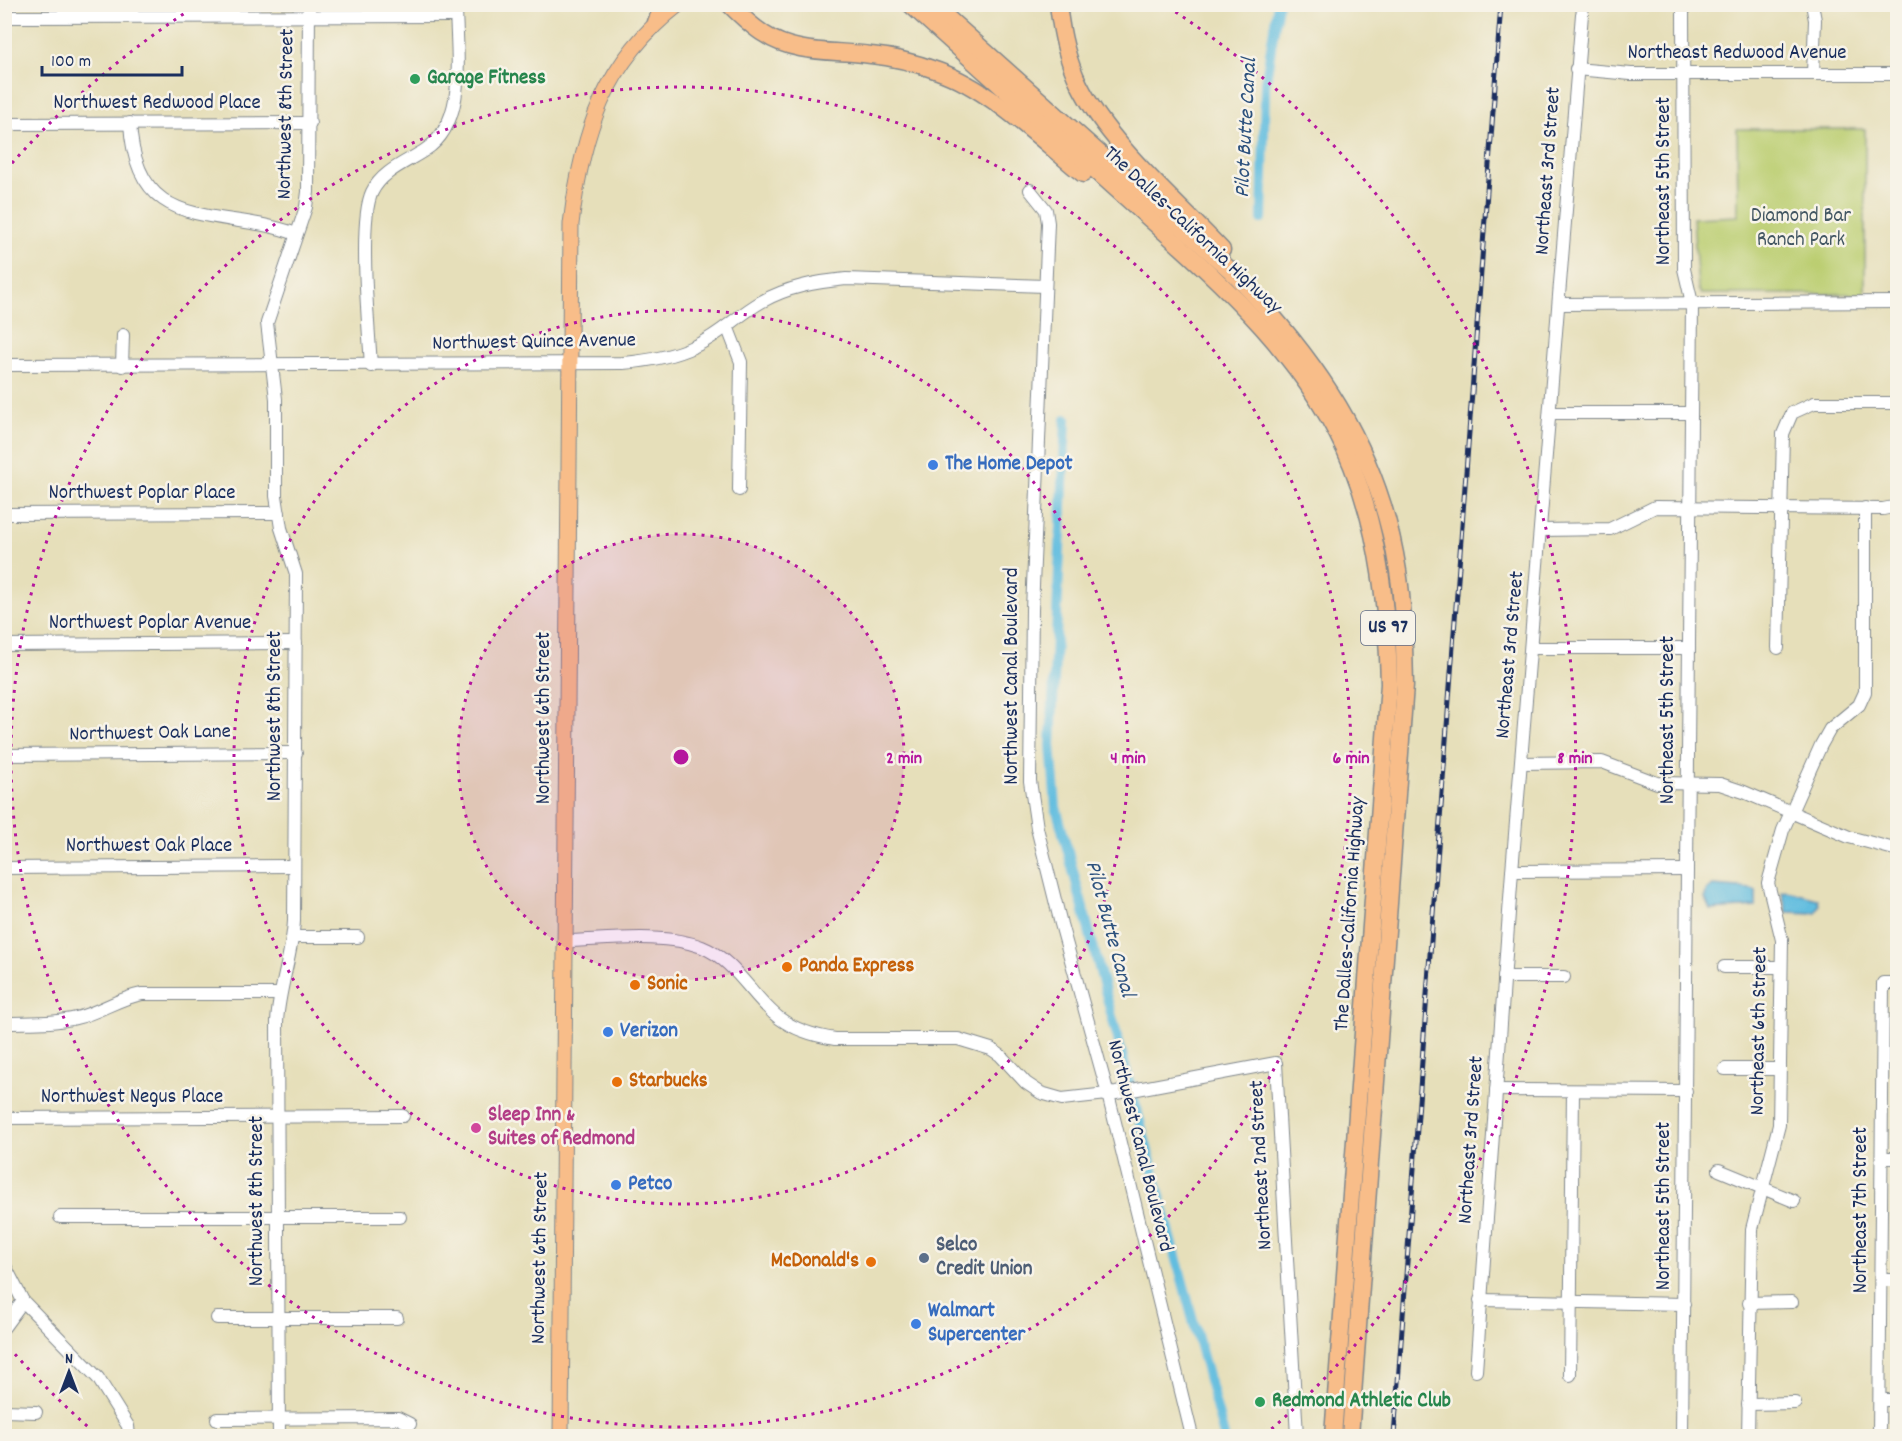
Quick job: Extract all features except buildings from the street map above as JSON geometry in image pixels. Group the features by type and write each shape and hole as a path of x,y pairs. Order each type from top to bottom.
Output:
{"highway":[{"path":"656,22 664,4"},
{"path":"729,4 765,35 793,47 871,55 911,62 941,72 970,87 1181,248"},
{"name":"The Dalles-California Highway","path":"910,4 1181,248 1257,320 1289,358 1327,415 1351,465 1371,522 1382,571 1388,624 1389,684 1333,1437"},
{"name":"The Dalles-California Highway","path":"932,4 1229,269 1270,311 1303,351 1341,409 1365,457 1387,521 1398,571 1403,622 1405,685 1350,1437"},
{"path":"1058,4 1067,51 1079,84 1104,123 1236,264 1270,311"}],"main road":[{"name":"Northwest 6th Street","path":"561,1437 571,224 577,177 590,128 610,79 656,22 679,4"}],"street":[{"name":"Northeast 5th Street","path":"1682,1437 1692,303 1684,269 1683,4"},
{"path":"1812,4 1815,20 1813,74"},
{"path":"4,17 309,10 456,10 456,100 452,118 443,136 427,150 384,176 372,192 368,211 366,257 371,366"},
{"name":"Northwest 8th Street","path":"279,1437 279,994 293,937 296,574 279,513 276,488 276,399 267,323 269,310 308,192 309,10"},
{"name":"Northeast 3rd Street","path":"1476,1371 1512,871 1582,14"},
{"name":"Northeast Redwood Avenue","path":"1576,69 1631,74 1898,74"},
{"path":"130,123 131,150 139,173 156,193 178,208 205,217 280,228 296,234"},
{"name":"Northwest Redwood Place","path":"4,124 310,123"},
{"name":"Northwest Canal Boulevard","path":"1030,190 1046,210 1048,223 1031,620 1030,781 1037,828 1061,924 1112,1093 1192,1437"},
{"name":"Northwest Quince Avenue","path":"4,366 623,363 651,360 697,346 762,301 821,281 846,279 1045,286"},
{"path":"1560,304 1898,302"},
{"path":"727,326 741,362 739,490"},
{"path":"122,366 123,335"},
{"path":"1778,648 1783,434 1792,413 1814,403 1898,403"},
{"path":"1550,413 1691,413"},
{"path":"1541,530 1610,529 1655,507 1865,508 1898,506"},
{"name":"Northeast 6th Street","path":"1748,1437 1752,1229 1779,1125 1782,940 1768,883 1783,830 1830,729 1859,705 1865,692 1865,508"},
{"name":"Northwest Poplar Place","path":"4,514 279,513"},
{"name":"Northwest Poplar Avenue","path":"4,645 296,643"},
{"path":"1531,648 1689,648"},
{"name":"Northwest Oak Lane","path":"4,755 296,753"},
{"path":"1521,763 1602,762 1657,783 1719,784 1849,837 1898,850"},
{"name":"Northwest Oak Place","path":"4,868 294,866"},
{"path":"1512,871 1687,870"},
{"path":"293,937 358,937"},
{"name":"Northeast 2nd Street","path":"565,941 663,939 702,947 731,968 781,1020 815,1036 835,1040 958,1039 977,1044 1000,1055 1026,1083 1041,1093 1062,1099 1137,1089 1276,1063 1297,1437"},
{"path":"1724,967 1781,967"},
{"path":"1504,977 1564,977"},
{"name":"Northeast 7th Street","path":"1880,1437 1883,983 1898,983"},
{"path":"4,1023 51,1022 77,1018 128,996 142,994 279,994"},
{"path":"1725,1069 1780,1069"},
{"path":"1496,1090 1686,1090"},
{"path":"1570,1375 1573,1090"},
{"name":"Northwest Negus Place","path":"4,1118 403,1116"},
{"path":"1882,1158 1898,1158"},
{"path":"1719,1170 1794,1201"},
{"path":"60,1217 400,1216"},
{"path":"4,1264 23,1301 98,1378 128,1426 129,1437"},
{"path":"1881,1280 1898,1280"},
{"path":"1480,1300 1684,1305"},
{"path":"4,1327 23,1301"},
{"path":"1749,1303 1792,1302"},
{"path":"217,1318 398,1318"},
{"path":"1880,1400 1898,1400"},
{"path":"1748,1404 1795,1403"},
{"path":"4,1411 36,1412"},
{"path":"217,1419 398,1418 410,1424"}],"green space":[{"name":"Diamond Bar Ranch Park","path":"1737,129 1865,129 1865,294 1701,294 1698,289 1693,218 1738,216"}],"water":[{"path":"1713,886 1756,891 1756,907 1710,910 1705,898 1706,891"},
{"path":"1787,891 1818,899 1819,905 1816,913 1787,912 1782,892"}],"waterway":[{"name":"Pilot Butte Canal","path":"1262,219 1265,86 1278,4"},
{"name":"Pilot Butte Canal","path":"1066,419 1051,745 1056,807 1224,1436"}],"railway":[{"path":"1394,1436 1501,4"}],"place":[{"name":"Garage Fitness","path":"415,79"},
{"name":"The Home Depot","path":"933,465"},
{"name":"Panda Express","path":"787,967"},
{"name":"Sonic","path":"635,985"},
{"name":"Verizon","path":"608,1032"},
{"name":"Starbucks","path":"617,1082"},
{"name":"Sleep Inn & Suites of Redmond","path":"476,1128"},
{"name":"Petco","path":"616,1185"},
{"name":"Selco Credit Union","path":"924,1258"},
{"name":"McDonald's","path":"871,1262"},
{"name":"Walmart Supercenter","path":"916,1324"},
{"name":"Redmond Athletic Club","path":"1260,1402"}]}
